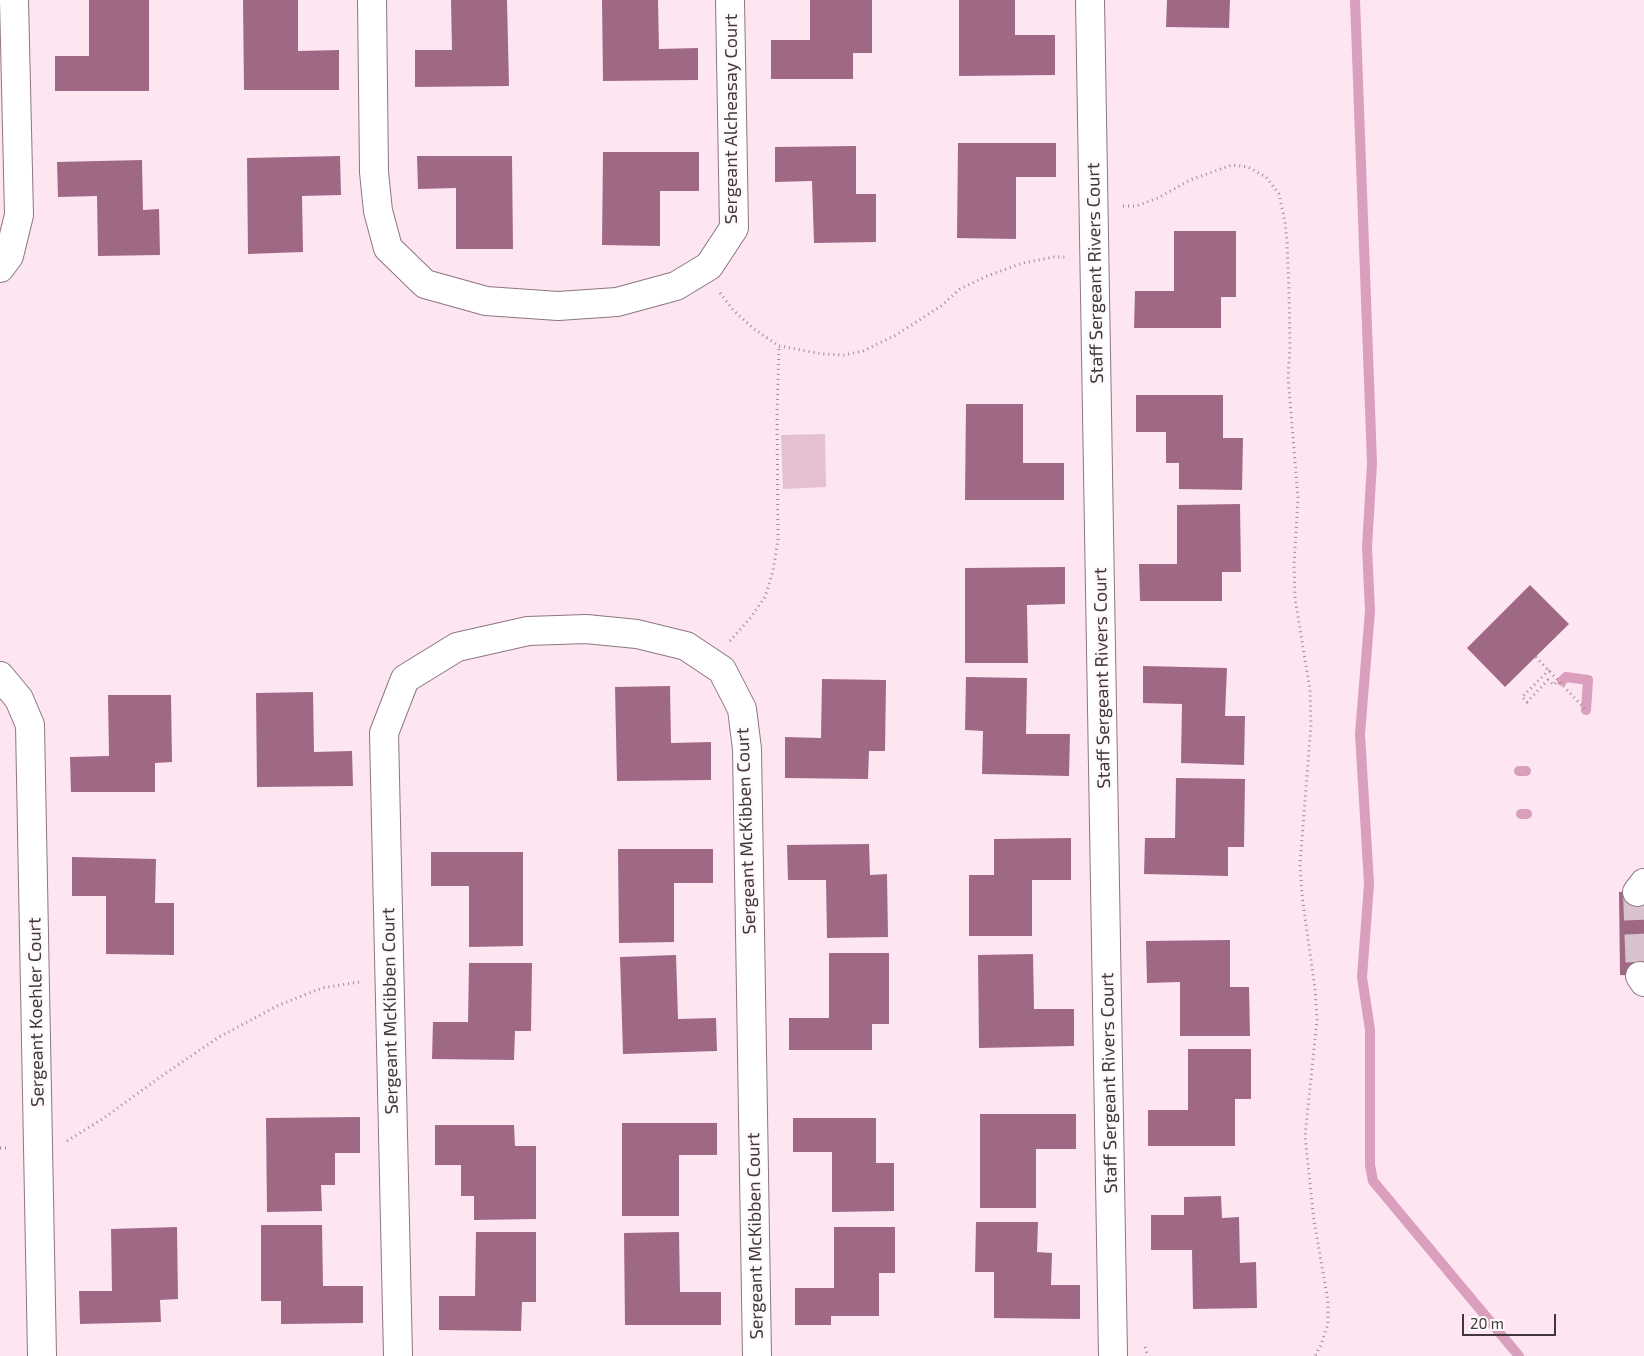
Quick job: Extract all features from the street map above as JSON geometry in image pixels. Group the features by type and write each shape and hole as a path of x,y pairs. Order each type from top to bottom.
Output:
{"street":[{"path":"0,268 9,256 20,215 14,0"},
{"name":"Sergeant Alcheasay Court","path":"372,0 374,172 378,211 388,248 425,284 486,301 558,306 618,302 676,286 710,266 734,228 730,0"},
{"name":"Staff Sergeant Rivers Court","path":"1090,0 1113,1356"},
{"name":"Sergeant McKibben Court","path":"398,1356 384,733 405,679 457,647 528,631 586,629 637,634 686,646 722,670 742,709 747,749 757,1356"},
{"name":"Sergeant Koehler Court","path":"0,676 19,699 30,725 42,1356"}],"path":[{"path":"1094,206 1136,206 1158,198 1190,180 1232,165 1248,167 1266,177 1279,194 1287,242 1289,292 1288,377 1298,498 1294,565 1295,598 1310,690 1311,725 1300,864 1317,1020 1305,1136 1314,1220 1328,1308 1328,1323 1321,1345 1315,1356"},
{"path":"703,271 733,310 754,329 779,346 824,354 844,355 863,351 896,335 941,306 960,289 987,276 1023,263 1054,257 1095,256"},
{"path":"711,663 765,598 773,571 778,539 777,413 779,346"},
{"path":"1536,657 1586,710"},
{"path":"1548,670 1522,697 1527,702 1548,680 1554,685 1558,680"},
{"path":"65,1142 104,1118 219,1037 279,1005 322,988 352,982 390,981"}],"shaded area":[{"path":"825,434 826,487 783,489 781,435"}],"building":[{"path":"89,0 149,0 149,91 55,91 55,56 89,56"},
{"path":"243,0 298,0 298,51 339,50 339,90 244,90"},
{"path":"451,0 507,0 509,86 415,87 415,50 452,50"},
{"path":"602,0 658,0 659,49 698,48 698,80 603,81"},
{"path":"810,0 872,0 872,53 853,53 853,79 771,79 771,40 810,40"},
{"path":"959,0 1015,0 1015,35 1055,35 1055,75 959,76"},
{"path":"1167,0 1230,0 1229,28 1166,27"},
{"path":"958,143 1056,143 1056,177 1016,177 1016,239 957,238"},
{"path":"856,146 856,194 876,194 876,242 814,243 812,181 775,182 775,147"},
{"path":"603,152 699,152 699,191 660,191 660,246 602,245"},
{"path":"340,156 341,195 302,196 303,252 248,254 247,158"},
{"path":"417,156 512,156 513,249 456,249 456,188 418,189"},
{"path":"142,160 143,210 159,209 160,255 98,256 97,196 58,197 57,162"},
{"path":"1174,231 1236,231 1236,297 1221,297 1221,328 1134,328 1135,291 1174,291"},
{"path":"1136,395 1223,395 1223,438 1243,438 1242,490 1179,489 1179,463 1166,463 1166,432 1136,432"},
{"path":"966,404 1023,404 1023,463 1064,463 1064,500 965,500"},
{"path":"1240,504 1241,572 1222,572 1222,601 1140,601 1139,564 1177,564 1177,505"},
{"path":"1065,567 1065,604 1027,605 1028,663 965,663 965,568"},
{"path":"1530,585 1569,624 1505,687 1467,648"},
{"path":"1143,666 1227,668 1225,716 1245,716 1244,765 1181,763 1182,704 1143,703"},
{"path":"966,677 1027,678 1026,734 1070,734 1069,776 982,774 983,731 965,730"},
{"path":"822,679 886,680 885,751 869,751 868,779 785,778 785,737 821,738"},
{"path":"670,686 671,743 711,742 711,780 617,781 615,687"},
{"path":"313,692 314,752 352,751 353,786 257,787 256,693"},
{"path":"108,695 171,695 172,762 155,763 155,792 71,792 70,757 109,756"},
{"path":"1176,778 1245,779 1244,847 1228,847 1228,876 1144,874 1145,838 1175,838"},
{"path":"1071,838 1071,880 1032,880 1032,936 969,936 969,875 994,875 994,839"},
{"path":"869,844 870,875 887,874 888,937 827,938 826,880 788,880 787,845"},
{"path":"618,849 713,849 713,883 674,883 674,942 619,943"},
{"path":"431,852 523,852 523,946 469,947 469,886 431,886"},
{"path":"72,857 156,859 155,903 174,903 174,955 106,954 106,896 72,896"},
{"path":"1644,891 1644,976 1620,975 1619,892"},
{"path":"1230,940 1230,987 1249,987 1250,1036 1180,1036 1180,982 1147,983 1146,941"},
{"path":"829,953 889,953 889,1024 872,1024 872,1050 789,1050 789,1018 829,1018"},
{"path":"1033,954 1034,1009 1074,1009 1074,1046 979,1048 978,955"},
{"path":"676,955 678,1019 716,1018 717,1051 623,1054 620,957"},
{"path":"469,963 532,963 531,1031 515,1031 514,1060 432,1059 433,1022 468,1022"},
{"path":"1188,1049 1251,1049 1251,1099 1235,1099 1235,1146 1148,1146 1148,1110 1188,1110"},
{"path":"980,1114 1076,1114 1076,1149 1036,1149 1036,1208 980,1208"},
{"path":"360,1117 360,1153 335,1153 335,1185 321,1185 322,1211 267,1212 266,1118"},
{"path":"793,1118 876,1118 876,1163 894,1163 894,1211 832,1212 832,1152 793,1152"},
{"path":"622,1123 717,1123 717,1155 679,1155 679,1216 622,1216"},
{"path":"435,1125 514,1125 515,1146 536,1146 536,1219 474,1220 474,1196 461,1196 461,1165 435,1165"},
{"path":"1221,1196 1222,1218 1239,1217 1240,1263 1256,1262 1257,1308 1193,1309 1192,1250 1151,1250 1151,1215 1184,1215 1184,1197"},
{"path":"976,1222 1038,1222 1037,1252 1052,1253 1051,1285 1080,1285 1080,1319 994,1318 994,1272 975,1272"},
{"path":"261,1225 322,1225 323,1286 363,1286 363,1323 281,1324 281,1301 261,1301"},
{"path":"177,1227 178,1299 160,1300 161,1322 80,1324 79,1291 112,1291 111,1229"},
{"path":"834,1227 895,1227 895,1273 879,1273 879,1316 831,1316 831,1325 795,1325 795,1288 834,1288"},
{"path":"476,1232 536,1232 536,1302 522,1302 521,1331 439,1330 439,1296 475,1296"},
{"path":"679,1232 680,1292 721,1292 721,1325 625,1325 624,1233"}],"waterway":[{"path":"1355,0 1372,463 1367,547 1370,611 1360,734 1369,884 1362,977 1370,1030 1370,1165 1373,1181 1519,1356"},
{"path":"1562,681 1566,677 1588,680 1586,710"},
{"path":"1519,771 1526,771"},
{"path":"1521,814 1527,814"}],"tunnel":[{"path":"1637,892 1640,976"}]}
